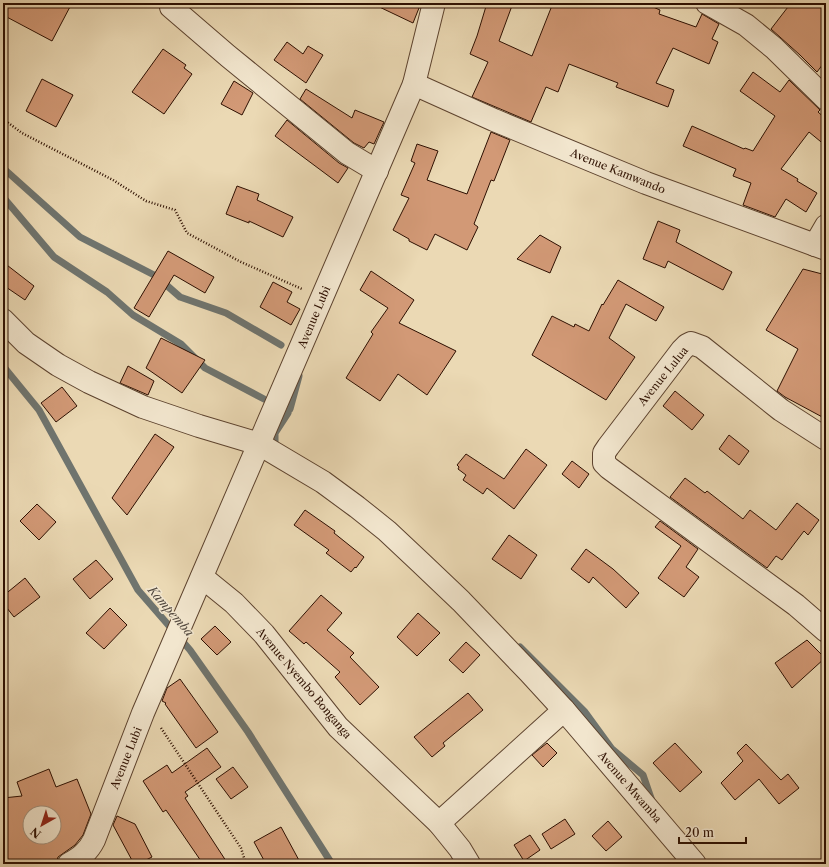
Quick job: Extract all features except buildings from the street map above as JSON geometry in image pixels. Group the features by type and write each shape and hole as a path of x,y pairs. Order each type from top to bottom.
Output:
{"street":[{"name":"Avenue Lubi","path":"69,864 80,858 90,847 177,635 377,172 414,84 434,3"},
{"path":"707,3 746,26 774,48 826,99"},
{"path":"172,7 228,56 347,153 377,172"},
{"name":"Avenue Kamwando","path":"414,84 494,120 646,183 820,247"},
{"path":"820,247 826,226"},
{"name":"Avenue Mwamba","path":"3,320 26,343 58,365 90,382 143,407 259,444 322,482 387,531 461,601 564,710 695,864"},
{"name":"Avenue Lulua","path":"826,439 781,410 702,347 691,343 682,350 604,453 604,463 610,468 796,604 826,631"},
{"name":"Avenue Nyembo Bonganga","path":"202,577 234,603 264,634 338,727 439,823 470,864"},
{"path":"439,823 564,710"}],"path":[{"path":"3,119 22,133 113,180 146,201 175,210 187,233 241,262 290,283 321,300"},
{"path":"144,713 160,726 241,848 246,864"}],"waterway":[{"path":"3,168 80,237 156,276 180,297 226,313 281,345"},
{"path":"3,197 54,257 107,292 133,315 181,344 205,368 264,399"},
{"name":"Kampemba","path":"3,366 39,410 138,590 190,650 248,732 332,864"},
{"path":"290,409 299,376"},
{"path":"279,448 275,445 275,433 288,413"},
{"path":"520,647 585,712 612,749 643,775 652,801"}]}
